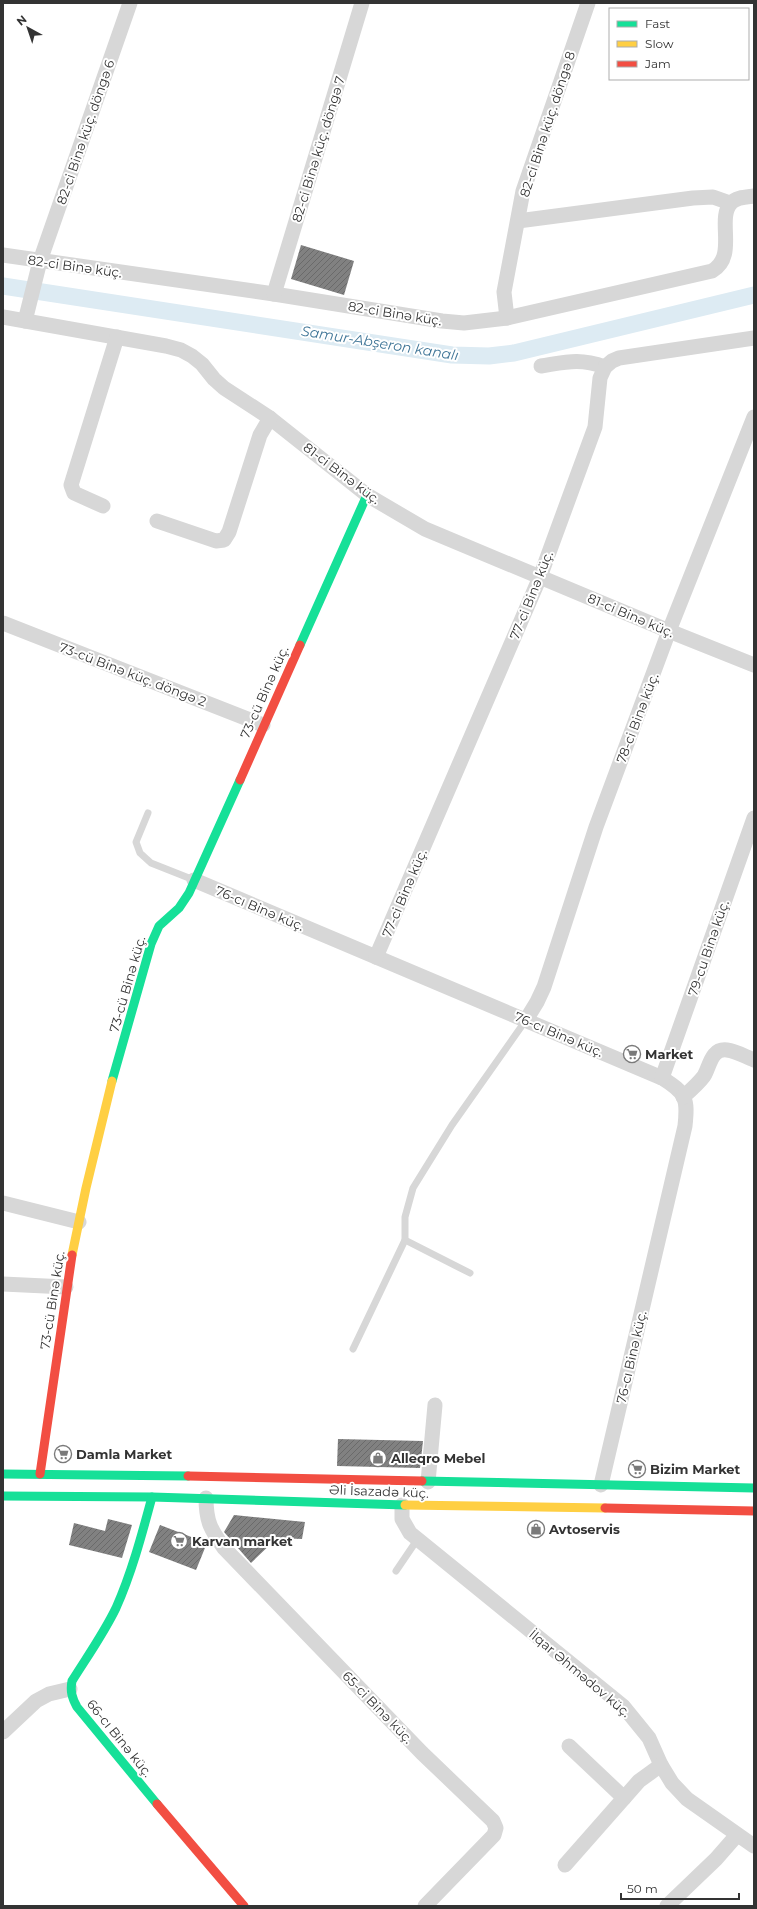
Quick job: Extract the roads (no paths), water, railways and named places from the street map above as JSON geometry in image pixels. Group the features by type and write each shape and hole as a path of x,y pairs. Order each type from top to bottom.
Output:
{"street":[{"name":"82-ci Binə küç. döngə 6","path":"25,321 40,261 130,3"},
{"name":"82-ci Binə küç. döngə 7","path":"274,294 362,3"},
{"name":"82-ci Binə küç. döngə 8","path":"507,318 504,292 523,191 588,3"},
{"path":"518,221 693,198 713,197 730,203 741,198 754,196"},
{"name":"82-ci Binə küç.","path":"3,255 274,294 442,321 464,323 507,318 712,271 718,267 724,257 727,212 730,203"},
{"name":"81-ci Binə küç.","path":"3,317 181,350 202,364 214,379 224,388 270,418 367,495 425,529 754,665"},
{"path":"103,506 74,492 70,485 117,337"},
{"path":"541,366 579,361 590,362 605,367 612,360 619,358 754,338"},
{"name":"77-ci Binə küç.","path":"376,957 540,577 595,427 600,378 605,367"},
{"name":"78-ci Binə küç.","path":"526,1020 544,987 596,827 669,631 754,417"},
{"path":"157,521 216,541 224,540 229,532 260,434 270,418"},
{"name":"73-cü Binə küç.","path":"40,1474 66,1287 79,1222 108,1098 151,944 159,926 183,903 367,495"},
{"name":"73-cü Binə küç. döngə 2","path":"3,623 263,725"},
{"name":"79-cu Binə küç.","path":"662,1078 754,818"},
{"name":"76-cı Binə küç.","path":"194,880 662,1078 677,1088 687,1106 685,1126 601,1486"},
{"path":"683,1097 704,1076 713,1056 720,1051 728,1050 754,1060"},
{"path":"3,1203 79,1222"},
{"path":"3,1284 66,1287"},
{"path":"428,1482 435,1405"},
{"name":"Əli İsazadə küç.","path":"3,1474 40,1474 324,1491 402,1505 754,1511"},
{"name":"Əli İsazadə küç.","path":"3,1496 206,1498 324,1491 428,1482 754,1488"},
{"path":"3,1732 36,1701 50,1694 70,1689 72,1681 102,1635 121,1596 136,1554 152,1497"},
{"name":"65-ci Binə küç.","path":"206,1498 206,1515 211,1529 224,1548 422,1753 493,1821 496,1828 494,1835 425,1906"},
{"name":"İlqar Əhmədov küç.","path":"402,1505 402,1519 410,1533 417,1540 623,1706 649,1738 661,1765 672,1783 687,1799 754,1846"},
{"name":"66-cı Binə küç.","path":"70,1689 71,1697 78,1707 204,1861 244,1906"},
{"path":"569,1746 624,1798"},
{"path":"565,1865 638,1781 661,1765"},
{"path":"667,1906 716,1859 737,1835"}],"lane":[{"path":"148,813 136,842 140,853 151,863 194,880"},
{"path":"353,1349 405,1240 405,1217 413,1188 452,1125 526,1020"},
{"path":"405,1240 470,1273"},
{"path":"396,1571 417,1540"}],"waterway":[{"name":"Samur-Abşeron kanalı","path":"3,286 452,355 489,356 514,353 754,295"}],"place":[{"name":"Market","path":"632,1054"},
{"name":"Damla Market","path":"63,1454"},
{"name":"Alleqro Mebel","path":"378,1458"},
{"name":"Bizim Market","path":"637,1469"},
{"name":"Avtoservis","path":"536,1529"},
{"name":"Karvan market","path":"179,1541"}]}
